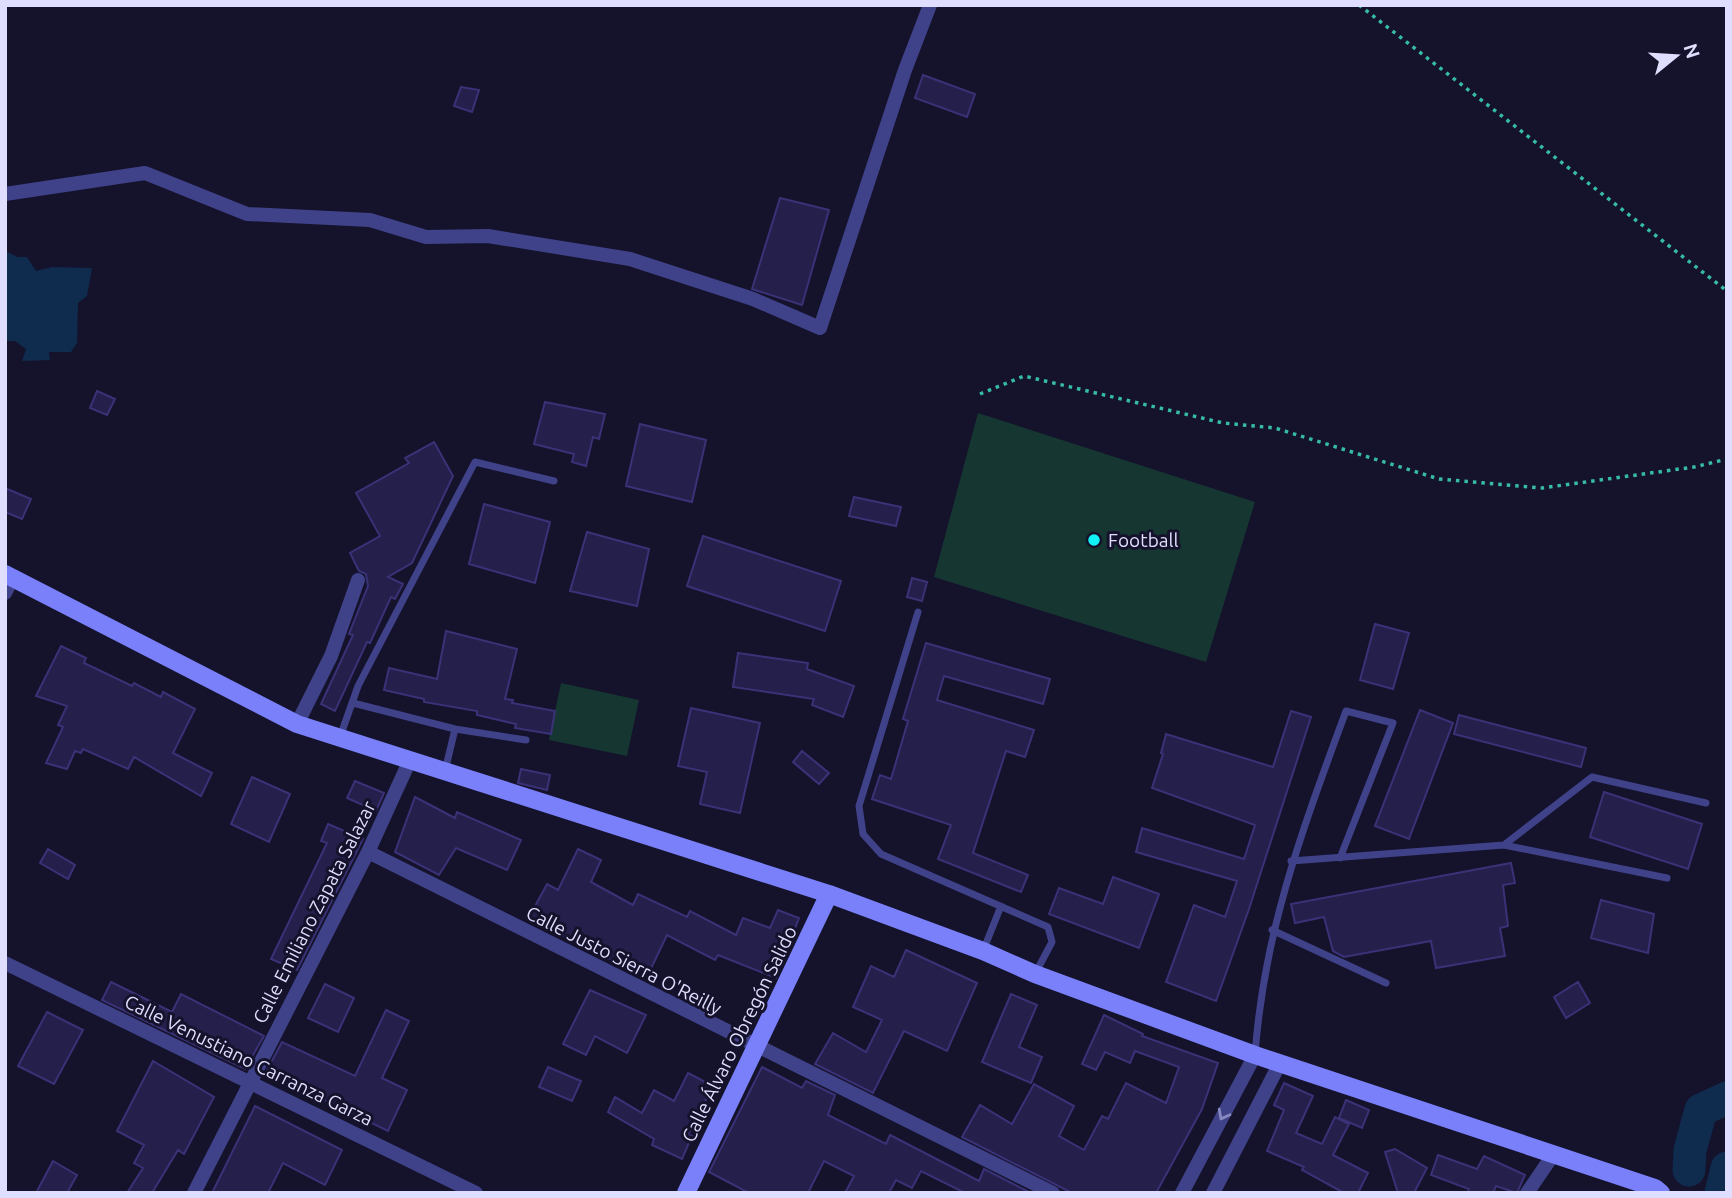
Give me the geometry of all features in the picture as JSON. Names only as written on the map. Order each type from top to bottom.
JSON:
[{"type":"street","points":[[5,194],[145,173],[247,214],[370,220],[426,237],[488,236],[631,259],[753,299],[820,328],[905,70],[930,5]]},
{"type":"street","points":[[297,724],[331,656],[358,580]]},
{"type":"street","points":[[8,581],[297,724],[339,740],[829,894],[1255,1055],[1655,1188],[1661,1193]]},
{"type":"street","name":"Calle Emiliano Zapata Salazar","points":[[194,1193],[368,852],[410,761]]},
{"type":"street","name":"Calle Justo Sierra O'Reilly","points":[[368,852],[755,1047],[1053,1193]]},
{"type":"street","name":"Calle Álvaro Obregón Salido","points":[[686,1193],[829,894]]},
{"type":"street","name":"Calle Venustiano Carranza Garza","points":[[5,963],[476,1193]]},
{"type":"street","points":[[1182,1193],[1255,1055]]},
{"type":"street","points":[[1213,1193],[1280,1063]]},
{"type":"street","points":[[1527,1193],[1553,1155]]},
{"type":"lane","points":[[339,740],[358,686],[475,462],[554,481]]},
{"type":"lane","points":[[918,612],[859,806],[863,834],[881,854],[1048,927],[1052,942],[1035,974]]},
{"type":"lane","points":[[353,703],[455,729],[526,740]]},
{"type":"lane","points":[[1255,1055],[1258,1013],[1272,930],[1291,861],[1346,711],[1394,723],[1340,858]]},
{"type":"lane","points":[[445,772],[455,729]]},
{"type":"lane","points":[[1504,845],[1592,777],[1706,803]]},
{"type":"lane","points":[[1291,861],[1504,845],[1667,878]]},
{"type":"lane","points":[[983,951],[1001,906]]},
{"type":"lane","points":[[1272,930],[1386,982]]},
{"type":"path","points":[[1359,5],[1727,291]]},
{"type":"path","points":[[980,394],[1024,376],[1223,423],[1275,428],[1439,479],[1542,488],[1694,467],[1727,459]]},
{"type":"green space","name":"Football","points":[[978,413],[1255,502],[1206,662],[934,577]]},
{"type":"green space","points":[[561,683],[639,700],[627,756],[549,740]]},
{"type":"water","points":[[7,252],[18,257],[27,257],[36,271],[52,267],[92,268],[87,296],[78,303],[77,343],[71,352],[49,352],[50,360],[22,361],[26,349],[15,341],[5,341]]},
{"type":"building","points":[[923,75],[975,94],[967,117],[915,98]]},
{"type":"building","points":[[461,87],[479,90],[472,112],[454,106]]},
{"type":"building","points":[[780,198],[829,210],[802,305],[752,289]]},
{"type":"building","points":[[97,391],[115,399],[107,415],[90,408]]},
{"type":"building","points":[[545,402],[605,414],[599,439],[593,437],[586,466],[572,462],[574,454],[534,444]]},
{"type":"building","points":[[640,424],[706,440],[692,502],[626,486]]},
{"type":"building","points":[[434,442],[453,476],[412,563],[388,577],[403,584],[395,599],[391,597],[335,711],[321,704],[353,635],[349,634],[368,586],[366,574],[359,571],[350,553],[380,536],[356,493],[409,463],[405,458]]},
{"type":"building","points":[[5,488],[31,499],[22,519],[5,512]]},
{"type":"building","points":[[854,497],[901,507],[896,526],[849,516]]},
{"type":"building","points":[[484,504],[550,522],[535,583],[469,564]]},
{"type":"building","points":[[587,532],[649,549],[637,606],[570,591]]},
{"type":"building","points":[[703,536],[841,581],[825,631],[687,586]]},
{"type":"building","points":[[912,578],[927,582],[922,601],[907,597]]},
{"type":"building","points":[[1375,624],[1409,633],[1393,689],[1360,680]]},
{"type":"building","points":[[446,631],[517,649],[505,699],[513,700],[512,703],[555,711],[551,734],[515,728],[516,724],[477,715],[477,711],[424,702],[424,699],[384,690],[389,668],[437,679]]},
{"type":"building","points":[[926,643],[1050,679],[1043,704],[944,676],[937,700],[1034,730],[1025,757],[1006,751],[973,853],[1028,875],[1021,892],[938,859],[951,825],[872,799],[880,775],[891,779],[908,721],[903,719]]},
{"type":"building","points":[[61,646],[86,658],[84,663],[132,686],[134,683],[161,697],[163,692],[195,709],[173,753],[212,773],[201,796],[134,757],[128,769],[83,749],[81,753],[75,751],[67,769],[46,763],[63,727],[58,725],[67,706],[36,696]]},
{"type":"building","points":[[738,653],[808,663],[807,669],[854,686],[843,717],[812,705],[814,699],[733,687]]},
{"type":"building","points":[[691,708],[760,723],[740,813],[700,804],[707,772],[678,766]]},
{"type":"building","points":[[1420,710],[1453,723],[1409,839],[1375,826]]},
{"type":"building","points":[[1291,711],[1311,717],[1249,909],[1216,1001],[1166,982],[1194,905],[1225,917],[1237,881],[1136,852],[1142,828],[1244,859],[1255,825],[1152,788],[1163,754],[1161,753],[1166,734],[1273,767]]},
{"type":"building","points":[[1459,715],[1586,748],[1581,767],[1454,734]]},
{"type":"building","points":[[802,751],[829,773],[819,784],[793,762]]},
{"type":"building","points":[[521,769],[550,775],[547,790],[518,783]]},
{"type":"building","points":[[252,777],[290,794],[269,842],[231,824]]},
{"type":"building","points":[[355,781],[384,793],[376,811],[347,798]]},
{"type":"building","points":[[1604,792],[1702,824],[1688,869],[1590,837]]},
{"type":"building","points":[[415,797],[455,818],[457,812],[521,840],[507,870],[456,848],[439,875],[395,852]]},
{"type":"building","points":[[328,824],[363,839],[297,970],[271,959],[327,843],[321,841]]},
{"type":"building","points":[[48,849],[75,865],[68,879],[40,863]]},
{"type":"building","points":[[578,849],[601,860],[591,882],[633,905],[638,894],[687,917],[690,911],[736,935],[743,918],[770,928],[778,910],[799,918],[776,978],[718,955],[715,960],[667,935],[647,977],[528,919],[547,884],[558,890]]},
{"type":"building","points":[[1511,863],[1515,883],[1503,885],[1508,926],[1500,928],[1505,956],[1436,968],[1431,941],[1344,957],[1333,951],[1324,917],[1295,923],[1291,904]]},
{"type":"building","points":[[1113,877],[1159,894],[1139,948],[1049,914],[1059,888],[1103,904]]},
{"type":"building","points":[[1601,900],[1654,914],[1648,953],[1591,938]]},
{"type":"building","points":[[906,950],[977,983],[947,1051],[904,1031],[873,1093],[815,1064],[833,1033],[866,1052],[882,1020],[853,1007],[871,966],[894,977]]},
{"type":"building","points":[[111,982],[172,1012],[181,994],[264,1036],[245,1069],[102,1000]]},
{"type":"building","points":[[1578,982],[1590,1003],[1566,1018],[1554,997]]},
{"type":"building","points":[[325,984],[354,998],[338,1032],[308,1018]]},
{"type":"building","points":[[590,990],[646,1015],[627,1053],[595,1036],[586,1055],[563,1044]]},
{"type":"building","points":[[1011,994],[1037,1005],[1019,1047],[1042,1057],[1031,1083],[982,1062]]},
{"type":"building","points":[[386,1010],[409,1021],[382,1078],[407,1090],[388,1131],[266,1072],[282,1042],[355,1076]]},
{"type":"building","points":[[47,1012],[83,1030],[54,1084],[18,1066]]},
{"type":"building","points":[[1104,1015],[1143,1034],[1142,1036],[1218,1063],[1202,1109],[1156,1193],[1072,1193],[962,1137],[980,1105],[1012,1124],[1034,1084],[1074,1106],[1059,1136],[1084,1150],[1102,1116],[1108,1119],[1126,1083],[1166,1103],[1179,1067],[1135,1051],[1130,1063],[1105,1052],[1096,1070],[1082,1064]]},
{"type":"building","points":[[153,1061],[214,1097],[184,1154],[178,1150],[152,1193],[127,1193],[143,1168],[134,1163],[144,1145],[117,1131]]},
{"type":"building","points":[[548,1067],[581,1081],[572,1101],[539,1087]]},
{"type":"building","points":[[762,1067],[802,1088],[806,1081],[835,1095],[828,1115],[886,1144],[890,1135],[979,1181],[984,1169],[1031,1193],[965,1193],[921,1171],[912,1188],[896,1180],[889,1193],[845,1193],[854,1176],[824,1161],[808,1193],[749,1193],[709,1172]]},
{"type":"building","points":[[688,1073],[713,1086],[688,1135],[692,1136],[682,1159],[652,1145],[654,1139],[608,1112],[615,1097],[642,1113],[654,1090],[674,1101]]},
{"type":"building","points":[[1284,1083],[1313,1096],[1296,1133],[1322,1144],[1335,1117],[1349,1124],[1333,1155],[1368,1173],[1358,1193],[1344,1193],[1302,1170],[1304,1167],[1267,1151],[1284,1110],[1274,1105]]},
{"type":"building","points":[[1346,1100],[1369,1110],[1362,1128],[1339,1118]]},
{"type":"building","points":[[255,1106],[342,1150],[325,1185],[283,1163],[268,1193],[212,1193]]},
{"type":"building","points":[[1395,1149],[1427,1168],[1414,1193],[1398,1193],[1385,1152]]},
{"type":"building","points":[[1438,1155],[1477,1169],[1484,1156],[1525,1175],[1517,1193],[1496,1186],[1493,1193],[1467,1193],[1469,1189],[1431,1175]]},
{"type":"building","points":[[53,1161],[77,1175],[67,1193],[36,1193]]},
{"type":"waterway","points":[[1689,1170],[1690,1150],[1701,1110],[1727,1098]]},
{"type":"waterway","points":[[1721,1193],[1727,1168]]},
{"type":"place","name":"Football","points":[[1094,540]]}]
